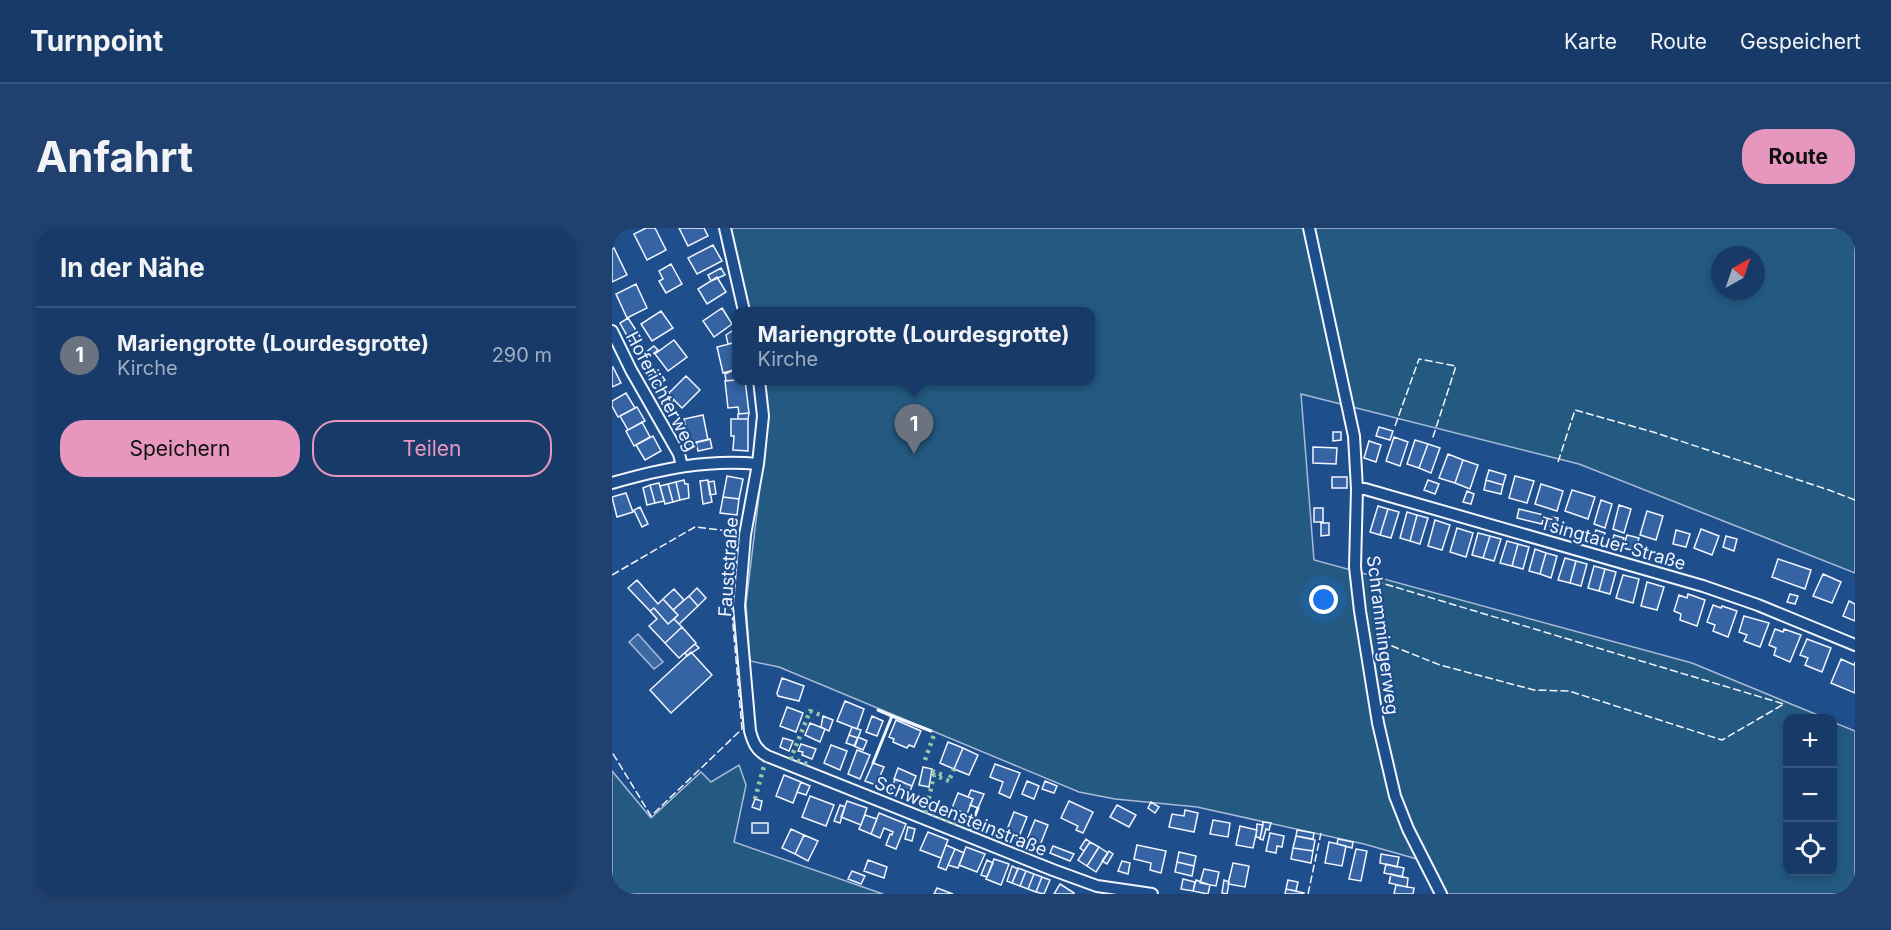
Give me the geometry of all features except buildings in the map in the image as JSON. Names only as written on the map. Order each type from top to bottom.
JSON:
[{"type":"street","points":[[724,228],[743,307]]},
{"type":"street","name":"Schrammingerweg","points":[[1309,228],[1354,436],[1357,489],[1355,567],[1378,723],[1395,796],[1408,829],[1441,894]]},
{"type":"street","name":"Hoferichterweg","points":[[612,331],[631,370],[679,454],[682,466]]},
{"type":"street","name":"Fauststraße","points":[[759,385],[763,416],[758,464],[745,535],[739,606],[750,731],[753,744],[763,753]]},
{"type":"street","points":[[612,483],[682,466],[727,461],[758,464]]},
{"type":"street","name":"Tsingtauer Straße","points":[[1357,489],[1365,489],[1693,583],[1758,605],[1855,645]]},
{"type":"street","name":"Schwedensteinstraße","points":[[763,753],[1084,882],[1107,888],[1152,894]]},
{"type":"shaded area","points":[[730,228],[1855,228],[1855,573],[1579,464],[1301,394],[1314,560],[1692,663],[1815,714],[1783,714],[1783,876],[1837,876],[1837,724],[1855,731],[1855,894],[1447,894],[1431,863],[1364,844],[1197,807],[1115,799],[1079,792],[779,667],[750,661],[746,604],[766,437],[763,385],[1095,385],[1095,307],[748,307]]},
{"type":"shaded area","points":[[638,634],[663,662],[654,669],[629,642]]},
{"type":"shaded area","points":[[739,765],[746,785],[734,842],[883,894],[612,894],[612,771],[651,818],[701,772],[711,782]]},
{"type":"hedge","points":[[807,764],[791,758],[810,711],[823,716]]},
{"type":"hedge","points":[[925,760],[935,732]]},
{"type":"hedge","points":[[755,799],[765,762]]},
{"type":"hedge","points":[[950,778],[954,769]]},
{"type":"hedge","points":[[932,771],[945,776]]},
{"type":"hedge","points":[[949,781],[934,775],[926,811],[961,825]]},
{"type":"fence","points":[[1395,426],[1419,359],[1456,366],[1432,440]]},
{"type":"fence","points":[[1558,462],[1575,410],[1653,432],[1855,500]]},
{"type":"fence","points":[[612,575],[695,527],[738,532],[731,601],[742,729],[651,816],[612,752]]},
{"type":"fence","points":[[1375,581],[1784,704],[1722,740],[1569,691],[1534,690],[1440,665],[1387,644],[1375,581]]},
{"type":"fence","points":[[1308,894],[1321,833]]},
{"type":"wall","points":[[878,710],[892,716]]},
{"type":"wall","points":[[873,763],[892,716],[931,731]]},
{"type":"wall","points":[[970,829],[978,808]]},
{"type":"place","name":"Mariengrotte (Lourdesgrotte)","points":[[914,454]]}]
